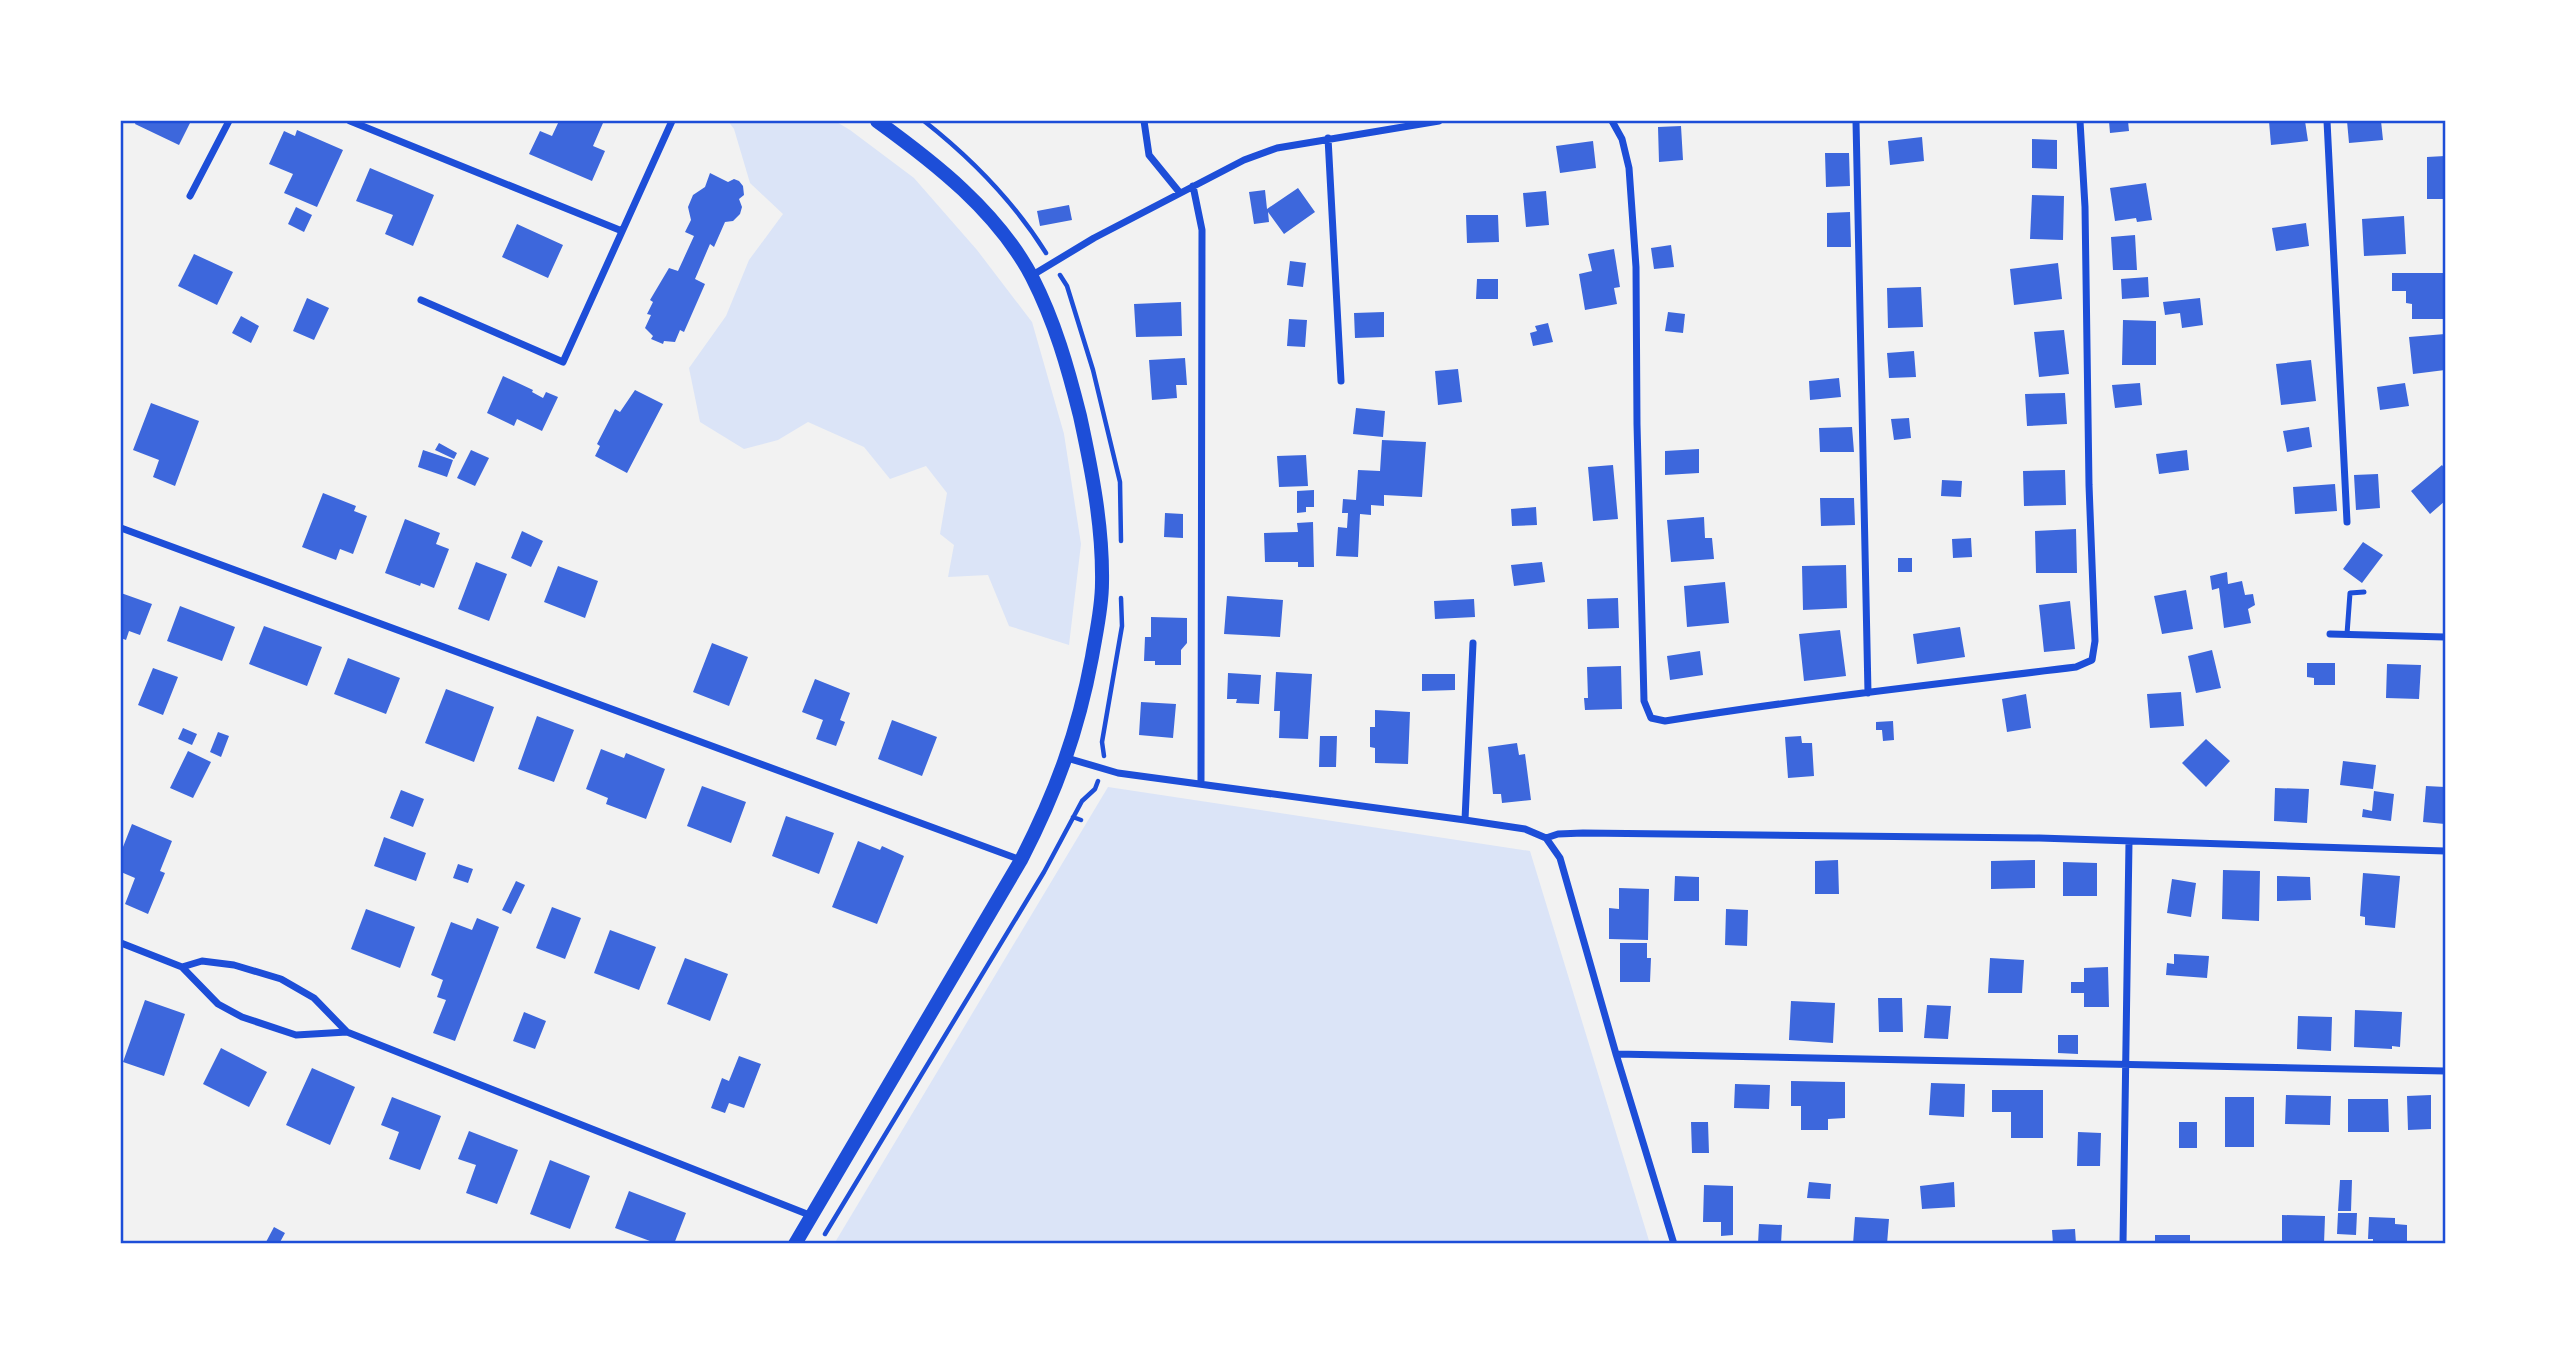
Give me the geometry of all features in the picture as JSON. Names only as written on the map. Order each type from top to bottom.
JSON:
[{"type":"main road","points":[[795,1244],[1040,824],[1067,758],[1082,708],[1096,635],[1102,585],[1099,526],[1091,467],[1065,352],[1031,276],[1003,234],[974,201],[941,170],[877,121]]},
{"type":"street","points":[[190,196],[229,121]]},
{"type":"street","points":[[350,121],[622,231]]},
{"type":"street","points":[[421,300],[563,362],[672,121]]},
{"type":"street","points":[[1144,121],[1149,155],[1180,193]]},
{"type":"street","points":[[1031,276],[1094,237],[1244,160],[1277,148],[1439,121]]},
{"type":"street","points":[[1612,121],[1622,139],[1629,168],[1636,267],[1644,701],[1651,718],[1665,721],[1783,702],[2076,667],[2092,660],[2095,641],[2085,207],[2080,121]]},
{"type":"street","points":[[1856,121],[1868,693]]},
{"type":"street","points":[[2327,121],[2347,522]]},
{"type":"street","points":[[1328,138],[1341,381]]},
{"type":"street","points":[[1193,186],[1202,230],[1201,783]]},
{"type":"street","points":[[121,528],[1021,860]]},
{"type":"street","points":[[2330,634],[2445,637]]},
{"type":"street","points":[[1465,820],[1473,643]]},
{"type":"street","points":[[1067,758],[1102,769],[1525,829],[1546,838],[1560,858],[1674,1244]]},
{"type":"street","points":[[1546,838],[1558,834],[2039,838],[2445,851]]},
{"type":"street","points":[[2123,1244],[2129,842]]},
{"type":"street","points":[[121,943],[182,967],[218,1004],[242,1017],[296,1035],[347,1032]]},
{"type":"street","points":[[182,967],[202,961],[234,965],[281,979],[314,998],[347,1032],[812,1216]]},
{"type":"street","points":[[1616,1054],[2445,1071]]},
{"type":"lane","points":[[2347,634],[2350,593],[2364,592]]},
{"type":"path","points":[[818,1244],[1044,872],[1082,801],[1095,789],[1102,769]]},
{"type":"path","points":[[1073,817],[1081,820]]},
{"type":"shaded area","points":[[728,121],[835,121],[850,130],[914,178],[977,250],[1032,322],[1064,434],[1081,544],[1069,645],[1009,626],[988,575],[948,577],[954,545],[940,534],[947,493],[926,466],[890,479],[864,447],[808,422],[778,440],[744,449],[700,422],[689,368],[726,316],[749,260],[783,214],[750,183],[734,129]]},
{"type":"shaded area","points":[[1108,787],[1530,851],[1650,1244],[834,1244]]},
{"type":"building","points":[[136,121],[191,121],[179,145],[135,124]]},
{"type":"building","points":[[559,121],[603,123],[593,146],[605,151],[592,181],[529,154],[540,131],[552,136]]},
{"type":"building","points":[[2109,121],[2128,121],[2129,131],[2110,133]]},
{"type":"building","points":[[2269,121],[2305,121],[2308,141],[2271,145]]},
{"type":"building","points":[[2347,121],[2381,121],[2383,140],[2349,143]]},
{"type":"building","points":[[1681,126],[1683,160],[1659,162],[1658,127]]},
{"type":"building","points":[[297,130],[343,150],[317,207],[284,193],[293,174],[269,164],[284,131],[295,136]]},
{"type":"building","points":[[1922,137],[1924,161],[1890,165],[1888,141]]},
{"type":"building","points":[[2032,139],[2057,140],[2057,169],[2032,168]]},
{"type":"building","points":[[1593,141],[1596,168],[1560,173],[1556,146]]},
{"type":"building","points":[[1825,153],[1849,153],[1850,186],[1826,187]]},
{"type":"building","points":[[2445,156],[2445,199],[2427,199],[2427,157]]},
{"type":"building","points":[[370,168],[434,195],[413,246],[385,234],[393,215],[356,201]]},
{"type":"building","points":[[710,173],[728,182],[734,179],[739,181],[743,186],[744,195],[739,199],[742,207],[740,214],[733,221],[725,222],[714,247],[710,244],[695,279],[705,284],[684,332],[680,330],[675,342],[664,341],[663,344],[651,339],[653,336],[645,328],[651,315],[647,314],[653,302],[650,300],[669,268],[678,271],[694,236],[685,232],[691,220],[688,207],[693,195],[705,187]]},
{"type":"building","points":[[2146,183],[2152,220],[2137,222],[2136,218],[2115,221],[2110,188]]},
{"type":"building","points":[[1298,188],[1315,212],[1284,234],[1268,212],[1269,222],[1254,224],[1249,192],[1265,190],[1267,209]]},
{"type":"building","points":[[1546,191],[1549,225],[1526,227],[1523,193]]},
{"type":"building","points":[[2032,195],[2064,196],[2063,240],[2030,239]]},
{"type":"building","points":[[1069,205],[1072,220],[1040,226],[1037,211]]},
{"type":"building","points":[[296,207],[312,215],[304,232],[288,224]]},
{"type":"building","points":[[1850,212],[1851,247],[1827,247],[1827,213]]},
{"type":"building","points":[[1466,215],[1498,215],[1499,242],[1467,243]]},
{"type":"building","points":[[2404,216],[2406,254],[2364,256],[2362,219]]},
{"type":"building","points":[[2306,223],[2309,246],[2276,251],[2272,228]]},
{"type":"building","points":[[517,224],[563,245],[548,278],[502,257]]},
{"type":"building","points":[[2135,235],[2137,270],[2113,270],[2111,237]]},
{"type":"building","points":[[1671,245],[1674,267],[1654,269],[1651,248]]},
{"type":"building","points":[[1614,249],[1620,287],[1614,288],[1617,304],[1585,310],[1579,274],[1592,271],[1588,254]]},
{"type":"building","points":[[194,254],[233,272],[217,305],[178,286]]},
{"type":"building","points":[[1290,261],[1306,263],[1303,287],[1287,285]]},
{"type":"building","points":[[2058,263],[2062,299],[2014,305],[2010,269]]},
{"type":"building","points":[[2392,273],[2445,273],[2445,319],[2412,319],[2412,304],[2406,303],[2406,291],[2392,291]]},
{"type":"building","points":[[2148,277],[2149,297],[2122,299],[2121,279]]},
{"type":"building","points":[[1477,279],[1498,279],[1498,299],[1476,299]]},
{"type":"building","points":[[1921,287],[1923,327],[1888,328],[1887,288]]},
{"type":"building","points":[[307,298],[329,308],[314,340],[293,331]]},
{"type":"building","points":[[2200,298],[2203,325],[2182,328],[2180,313],[2165,315],[2163,302]]},
{"type":"building","points":[[1181,302],[1182,336],[1136,337],[1134,304]]},
{"type":"building","points":[[1384,312],[1384,337],[1355,338],[1354,313]]},
{"type":"building","points":[[1668,312],[1685,314],[1683,333],[1665,331]]},
{"type":"building","points":[[241,316],[259,326],[251,343],[232,333]]},
{"type":"building","points":[[1289,319],[1307,320],[1305,347],[1287,346]]},
{"type":"building","points":[[2123,320],[2156,321],[2156,365],[2122,365]]},
{"type":"building","points":[[1548,323],[1553,342],[1533,346],[1530,333],[1537,331],[1535,326]]},
{"type":"building","points":[[2064,330],[2069,374],[2039,377],[2034,332]]},
{"type":"building","points":[[2445,334],[2445,370],[2413,374],[2409,337]]},
{"type":"building","points":[[1914,351],[1916,377],[1889,378],[1887,353]]},
{"type":"building","points":[[1185,358],[1187,385],[1176,385],[1177,398],[1152,400],[1149,360]]},
{"type":"building","points":[[2311,360],[2316,401],[2281,405],[2276,364]]},
{"type":"building","points":[[1458,369],[1462,402],[1438,405],[1435,371]]},
{"type":"building","points":[[503,376],[533,390],[532,392],[543,398],[546,392],[558,397],[542,431],[517,419],[514,426],[487,413]]},
{"type":"building","points":[[1839,378],[1841,397],[1810,400],[1809,381]]},
{"type":"building","points":[[2140,383],[2142,405],[2115,408],[2112,385]]},
{"type":"building","points":[[2405,383],[2409,406],[2380,410],[2377,387]]},
{"type":"building","points":[[635,390],[663,404],[627,473],[595,456],[600,446],[597,444],[615,409],[620,412]]},
{"type":"building","points":[[2065,393],[2067,424],[2027,426],[2025,394]]},
{"type":"building","points":[[151,403],[199,421],[175,486],[153,477],[159,460],[133,450]]},
{"type":"building","points":[[1356,408],[1385,411],[1383,437],[1353,434]]},
{"type":"building","points":[[1909,418],[1911,438],[1894,440],[1891,419]]},
{"type":"building","points":[[1852,427],[1854,452],[1820,452],[1819,428]]},
{"type":"building","points":[[2309,427],[2312,447],[2287,452],[2283,431]]},
{"type":"building","points":[[1382,440],[1426,442],[1422,497],[1384,495],[1384,506],[1371,505],[1371,515],[1360,514],[1358,557],[1336,556],[1338,527],[1347,528],[1348,513],[1342,513],[1343,499],[1356,500],[1358,470],[1380,471]]},
{"type":"building","points":[[439,443],[457,453],[454,459],[435,450]]},
{"type":"building","points":[[1699,449],[1699,473],[1665,475],[1665,451]]},
{"type":"building","points":[[423,450],[453,460],[447,477],[418,467]]},
{"type":"building","points":[[471,450],[489,458],[475,486],[457,478]]},
{"type":"building","points":[[2187,450],[2189,470],[2159,474],[2156,454]]},
{"type":"building","points":[[1306,455],[1308,486],[1279,487],[1277,456]]},
{"type":"building","points":[[1613,465],[1618,519],[1593,521],[1588,467]]},
{"type":"building","points":[[2442,465],[2445,469],[2445,501],[2430,514],[2411,491]]},
{"type":"building","points":[[2065,470],[2066,505],[2024,506],[2023,471]]},
{"type":"building","points":[[2378,474],[2380,508],[2356,510],[2354,475]]},
{"type":"building","points":[[1942,480],[1962,481],[1961,497],[1941,496]]},
{"type":"building","points":[[2335,484],[2337,511],[2295,514],[2293,487]]},
{"type":"building","points":[[1314,490],[1314,507],[1306,507],[1306,512],[1297,513],[1297,491]]},
{"type":"building","points":[[323,493],[356,506],[354,511],[367,516],[353,554],[340,549],[336,560],[302,547]]},
{"type":"building","points":[[1820,498],[1854,498],[1855,525],[1821,526]]},
{"type":"building","points":[[1536,507],[1537,525],[1512,526],[1511,509]]},
{"type":"building","points":[[1165,513],[1183,514],[1183,538],[1164,537]]},
{"type":"building","points":[[1704,517],[1705,538],[1712,538],[1714,559],[1671,562],[1667,520]]},
{"type":"building","points":[[405,519],[440,533],[436,544],[449,549],[434,588],[421,583],[420,586],[385,573]]},
{"type":"building","points":[[1313,522],[1314,567],[1298,567],[1298,562],[1265,562],[1264,533],[1298,532],[1297,523]]},
{"type":"building","points":[[2076,529],[2077,573],[2036,573],[2035,531]]},
{"type":"building","points":[[522,531],[543,541],[531,567],[511,558]]},
{"type":"building","points":[[1971,538],[1972,557],[1953,558],[1952,539]]},
{"type":"building","points":[[2363,542],[2383,555],[2362,583],[2343,569]]},
{"type":"building","points":[[1898,558],[1912,558],[1912,572],[1898,572]]},
{"type":"building","points":[[476,562],[507,574],[489,621],[458,609]]},
{"type":"building","points":[[1542,562],[1545,582],[1514,586],[1511,565]]},
{"type":"building","points":[[1846,565],[1847,608],[1803,610],[1802,566]]},
{"type":"building","points":[[558,566],[598,581],[585,618],[544,602]]},
{"type":"building","points":[[2227,572],[2228,584],[2242,581],[2245,595],[2253,594],[2255,605],[2248,609],[2251,623],[2224,628],[2219,588],[2212,590],[2210,576]]},
{"type":"building","points":[[1725,582],[1729,623],[1687,627],[1684,586]]},
{"type":"building","points":[[2186,590],[2193,629],[2162,634],[2154,596]]},
{"type":"building","points":[[121,593],[152,604],[140,635],[129,631],[126,640],[121,638]]},
{"type":"building","points":[[1227,596],[1283,600],[1280,637],[1224,634]]},
{"type":"building","points":[[1618,598],[1619,628],[1588,629],[1587,599]]},
{"type":"building","points":[[1474,599],[1475,617],[1435,619],[1434,601]]},
{"type":"building","points":[[2070,601],[2075,649],[2044,652],[2039,605]]},
{"type":"building","points":[[180,606],[235,627],[222,661],[167,641]]},
{"type":"building","points":[[1151,617],[1187,618],[1187,643],[1181,650],[1181,665],[1155,665],[1155,661],[1144,661],[1145,637],[1151,637]]},
{"type":"building","points":[[264,626],[322,647],[307,686],[249,664]]},
{"type":"building","points":[[1960,627],[1965,657],[1917,664],[1913,634]]},
{"type":"building","points":[[1840,630],[1846,676],[1804,681],[1799,634]]},
{"type":"building","points":[[712,643],[748,657],[729,706],[693,692]]},
{"type":"building","points":[[2212,650],[2221,688],[2196,693],[2188,656]]},
{"type":"building","points":[[1700,651],[1703,675],[1670,680],[1667,656]]},
{"type":"building","points":[[348,658],[400,678],[386,714],[334,694]]},
{"type":"building","points":[[2307,663],[2335,663],[2335,685],[2314,685],[2314,678],[2307,677]]},
{"type":"building","points":[[2387,664],[2421,665],[2419,699],[2386,698]]},
{"type":"building","points":[[1621,666],[1622,709],[1585,710],[1584,698],[1588,698],[1587,667]]},
{"type":"building","points":[[153,668],[178,677],[163,715],[138,705]]},
{"type":"building","points":[[1276,672],[1312,674],[1308,739],[1279,738],[1280,711],[1274,711]]},
{"type":"building","points":[[1228,673],[1261,675],[1259,704],[1236,703],[1237,699],[1227,699]]},
{"type":"building","points":[[1422,674],[1455,674],[1455,690],[1422,691]]},
{"type":"building","points":[[815,679],[850,693],[840,720],[845,722],[836,746],[816,739],[823,720],[802,712]]},
{"type":"building","points":[[446,689],[494,707],[474,762],[425,743]]},
{"type":"building","points":[[2181,692],[2184,726],[2150,728],[2147,694]]},
{"type":"building","points":[[2026,694],[2031,728],[2007,732],[2002,699]]},
{"type":"building","points":[[1141,702],[1176,704],[1173,738],[1139,735]]},
{"type":"building","points":[[1375,710],[1410,712],[1408,764],[1375,763],[1375,748],[1370,747],[1370,727],[1375,727]]},
{"type":"building","points":[[537,716],[574,730],[554,782],[518,769]]},
{"type":"building","points":[[892,720],[937,737],[922,776],[878,759]]},
{"type":"building","points":[[1893,721],[1894,740],[1883,741],[1882,730],[1876,730],[1876,722]]},
{"type":"building","points":[[183,728],[197,734],[192,745],[178,739]]},
{"type":"building","points":[[218,732],[229,736],[221,757],[210,752]]},
{"type":"building","points":[[1320,736],[1337,736],[1336,767],[1319,767]]},
{"type":"building","points":[[1801,736],[1802,743],[1812,743],[1814,776],[1788,778],[1785,737]]},
{"type":"building","points":[[2206,739],[2230,761],[2206,787],[2182,763]]},
{"type":"building","points":[[1517,743],[1519,755],[1525,754],[1531,800],[1502,803],[1501,794],[1493,794],[1488,747]]},
{"type":"building","points":[[601,749],[624,758],[626,753],[665,769],[646,819],[606,804],[608,798],[586,789]]},
{"type":"building","points":[[188,751],[211,762],[193,798],[170,788]]},
{"type":"building","points":[[2343,761],[2376,765],[2373,789],[2340,785]]},
{"type":"building","points":[[702,786],[746,802],[731,843],[687,826]]},
{"type":"building","points":[[2426,786],[2445,787],[2445,824],[2423,822]]},
{"type":"building","points":[[2275,788],[2309,789],[2307,823],[2274,821]]},
{"type":"building","points":[[401,790],[424,799],[413,827],[390,818]]},
{"type":"building","points":[[2374,791],[2394,794],[2391,821],[2362,817],[2363,809],[2372,811]]},
{"type":"building","points":[[786,816],[834,833],[819,874],[772,856]]},
{"type":"building","points":[[132,824],[172,841],[160,871],[165,873],[148,914],[125,904],[135,878],[121,872],[121,852]]},
{"type":"building","points":[[384,837],[426,853],[416,881],[374,866]]},
{"type":"building","points":[[858,841],[880,850],[882,846],[904,856],[877,924],[832,907]]},
{"type":"building","points":[[1838,860],[1839,894],[1815,894],[1815,861]]},
{"type":"building","points":[[2035,860],[2035,888],[1991,889],[1991,861]]},
{"type":"building","points":[[2063,862],[2097,863],[2097,896],[2063,896]]},
{"type":"building","points":[[458,864],[473,869],[468,883],[453,878]]},
{"type":"building","points":[[2223,870],[2260,871],[2259,921],[2222,919]]},
{"type":"building","points":[[2363,873],[2400,876],[2395,928],[2365,925],[2365,917],[2360,916]]},
{"type":"building","points":[[1675,876],[1699,877],[1699,901],[1674,901]]},
{"type":"building","points":[[2277,876],[2310,877],[2311,900],[2277,901]]},
{"type":"building","points":[[2172,879],[2196,883],[2191,917],[2167,913]]},
{"type":"building","points":[[516,881],[525,885],[511,914],[502,910]]},
{"type":"building","points":[[1619,888],[1649,889],[1648,940],[1609,939],[1609,908],[1619,909]]},
{"type":"building","points":[[552,907],[581,918],[565,959],[536,948]]},
{"type":"building","points":[[366,909],[415,927],[400,968],[351,949]]},
{"type":"building","points":[[1726,909],[1748,910],[1747,946],[1725,945]]},
{"type":"building","points":[[477,918],[499,927],[455,1041],[433,1033],[446,1000],[437,997],[443,980],[431,975],[451,922],[472,930]]},
{"type":"building","points":[[610,930],[656,947],[639,990],[594,973]]},
{"type":"building","points":[[1620,943],[1647,943],[1647,958],[1651,958],[1650,982],[1620,982]]},
{"type":"building","points":[[2174,954],[2209,956],[2207,978],[2166,975],[2167,963],[2174,964]]},
{"type":"building","points":[[685,958],[728,974],[710,1021],[667,1004]]},
{"type":"building","points":[[1990,958],[2024,960],[2022,993],[1988,993]]},
{"type":"building","points":[[2108,967],[2109,1007],[2084,1007],[2084,993],[2071,993],[2071,982],[2084,982],[2084,968]]},
{"type":"building","points":[[1878,998],[1902,998],[1903,1032],[1879,1032]]},
{"type":"building","points":[[145,1000],[185,1014],[164,1076],[123,1062]]},
{"type":"building","points":[[1791,1001],[1835,1003],[1833,1043],[1789,1040]]},
{"type":"building","points":[[1927,1005],[1951,1006],[1948,1039],[1924,1038]]},
{"type":"building","points":[[2355,1010],[2402,1012],[2400,1047],[2354,1047]]},
{"type":"building","points":[[524,1012],[546,1021],[535,1049],[513,1041]]},
{"type":"building","points":[[2298,1016],[2332,1017],[2331,1051],[2297,1049]]},
{"type":"building","points":[[2058,1035],[2078,1035],[2078,1054],[2058,1053]]},
{"type":"building","points":[[221,1048],[267,1072],[249,1107],[203,1084]]},
{"type":"building","points":[[739,1056],[761,1064],[744,1108],[729,1103],[725,1113],[711,1108],[722,1078],[729,1081]]},
{"type":"building","points":[[312,1068],[355,1087],[330,1145],[286,1125]]},
{"type":"building","points":[[1791,1081],[1845,1082],[1845,1118],[1828,1119],[1828,1130],[1801,1130],[1801,1106],[1791,1106]]},
{"type":"building","points":[[1931,1083],[1965,1084],[1964,1117],[1929,1115]]},
{"type":"building","points":[[1735,1084],[1770,1085],[1769,1109],[1734,1108]]},
{"type":"building","points":[[1992,1090],[2043,1090],[2043,1138],[2011,1138],[2011,1112],[1992,1112]]},
{"type":"building","points":[[2286,1095],[2331,1096],[2330,1125],[2285,1124]]},
{"type":"building","points":[[2431,1095],[2431,1129],[2408,1130],[2407,1096]]},
{"type":"building","points":[[392,1097],[441,1116],[420,1170],[389,1159],[399,1132],[381,1125]]},
{"type":"building","points":[[2225,1097],[2254,1097],[2254,1147],[2225,1147]]},
{"type":"building","points":[[2348,1099],[2388,1099],[2389,1132],[2348,1132]]},
{"type":"building","points":[[1691,1122],[1708,1122],[1709,1153],[1692,1153]]},
{"type":"building","points":[[2179,1122],[2197,1122],[2197,1148],[2179,1148]]},
{"type":"building","points":[[469,1131],[518,1150],[497,1204],[466,1193],[476,1165],[458,1159]]},
{"type":"building","points":[[2078,1132],[2101,1133],[2100,1166],[2077,1166]]},
{"type":"building","points":[[550,1160],[590,1176],[570,1229],[530,1214]]},
{"type":"building","points":[[2340,1180],[2352,1180],[2351,1211],[2338,1211]]},
{"type":"building","points":[[1809,1182],[1831,1184],[1830,1199],[1807,1198]]},
{"type":"building","points":[[1954,1182],[1955,1207],[1922,1209],[1920,1186]]},
{"type":"building","points":[[1704,1185],[1733,1186],[1733,1235],[1721,1236],[1721,1222],[1703,1222]]},
{"type":"building","points":[[629,1191],[686,1213],[674,1244],[658,1244],[615,1228]]},
{"type":"building","points":[[2338,1213],[2357,1213],[2356,1235],[2337,1234]]},
{"type":"building","points":[[2282,1215],[2325,1216],[2324,1244],[2282,1244]]},
{"type":"building","points":[[1855,1217],[1889,1219],[1887,1244],[1853,1244]]},
{"type":"building","points":[[2369,1217],[2395,1218],[2395,1224],[2407,1225],[2407,1244],[2373,1244],[2373,1239],[2368,1239]]},
{"type":"building","points":[[1759,1224],[1782,1225],[1781,1244],[1758,1244]]},
{"type":"building","points":[[274,1227],[285,1233],[279,1244],[266,1242]]},
{"type":"building","points":[[2075,1229],[2076,1244],[2053,1244],[2052,1230]]},
{"type":"building","points":[[2155,1235],[2190,1235],[2190,1244],[2155,1244]]}]
